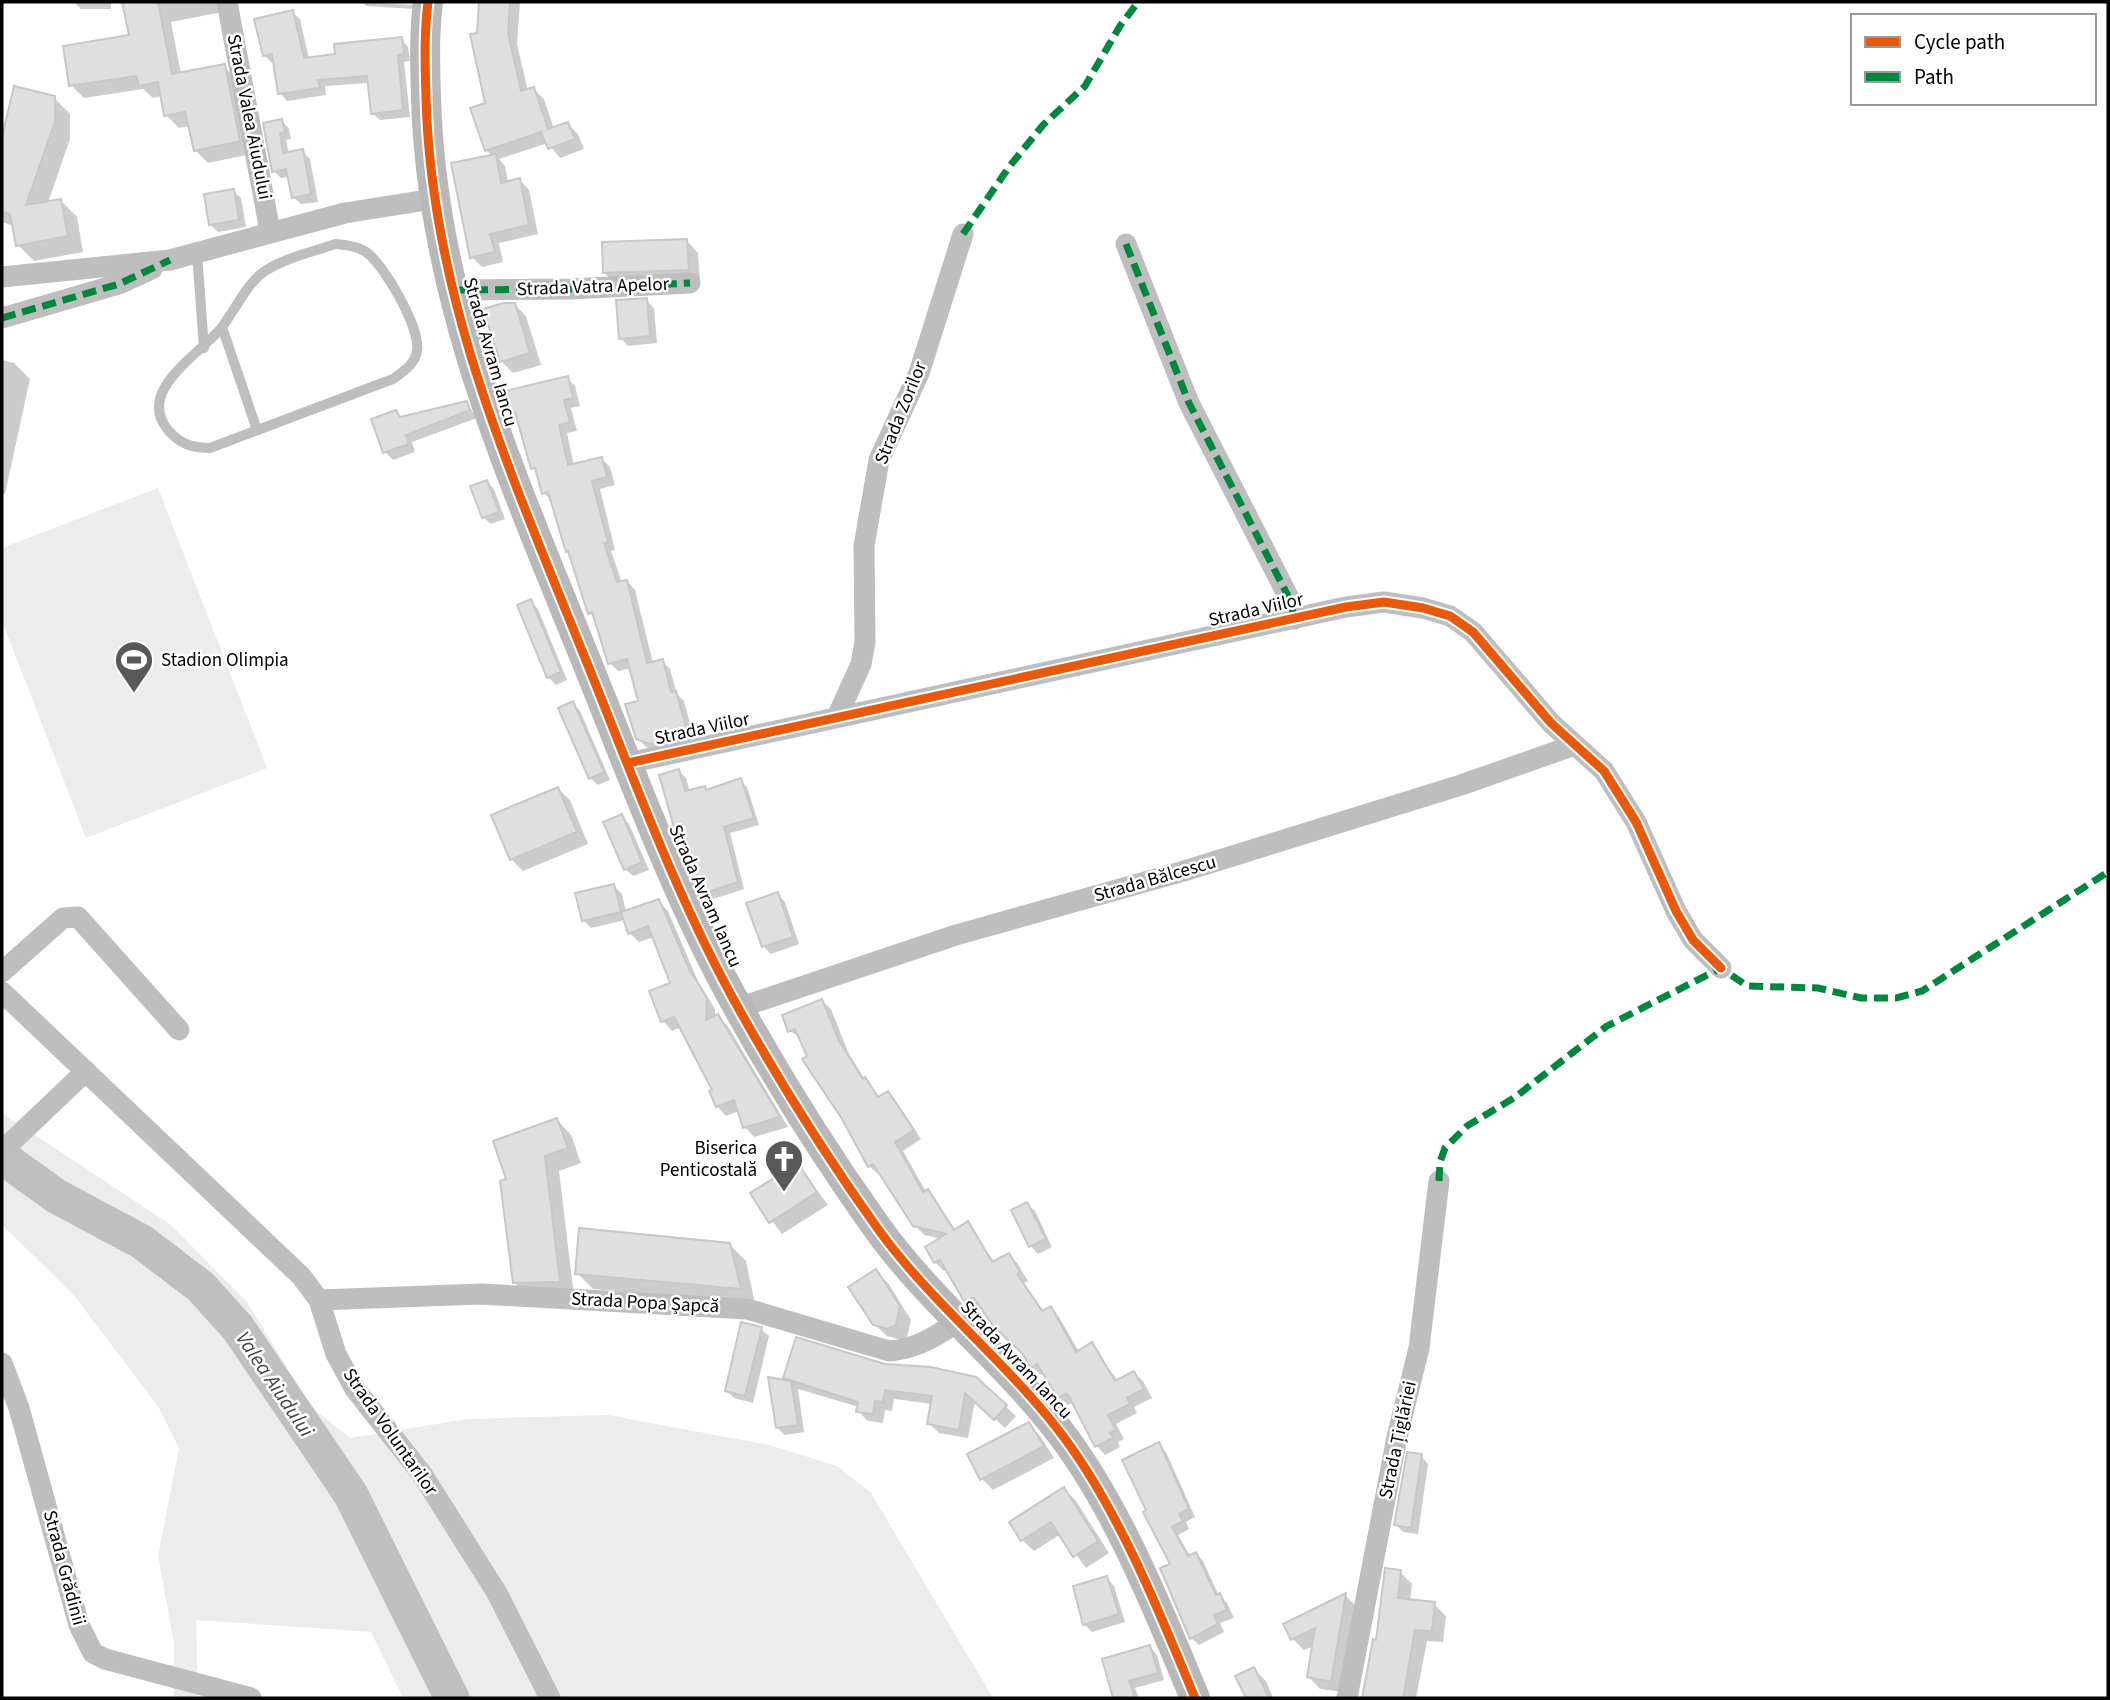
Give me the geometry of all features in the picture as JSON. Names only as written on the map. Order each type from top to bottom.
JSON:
[{"type":"main road","name":"Strada Avram Iancu","points":[[428,2],[424,30],[426,131],[433,199],[475,379],[512,482],[677,881],[738,1008],[816,1137],[880,1232],[957,1322],[1017,1382],[1059,1430],[1095,1487],[1135,1561],[1195,1698]]},
{"type":"street","name":"Strada Valea Aiudului","points":[[227,2],[270,232]]},
{"type":"street","points":[[2,278],[170,260],[345,213],[433,199]]},
{"type":"street","name":"Strada Zorilor","points":[[836,717],[861,664],[865,642],[864,546],[879,460],[919,373],[963,234]]},
{"type":"street","points":[[1126,244],[1189,404],[1288,596],[1295,619]]},
{"type":"street","points":[[2,318],[119,284],[170,260]]},
{"type":"street","name":"Strada Vatra Apelor","points":[[453,290],[570,289],[690,283]]},
{"type":"street","name":"Strada Viilor","points":[[628,763],[1384,601],[1450,616],[1473,632],[1572,746],[1604,771],[1636,822],[1676,911],[1693,940],[1721,968]]},
{"type":"street","name":"Strada Bălcescu","points":[[738,1008],[956,936],[1184,871],[1447,789],[1572,746]]},
{"type":"street","points":[[2,972],[63,918],[78,918],[180,1030]]},
{"type":"street","name":"Strada Voluntarilor","points":[[2,992],[300,1276],[319,1300],[336,1354],[355,1389],[422,1474],[490,1582],[550,1698]]},
{"type":"street","points":[[2,1152],[86,1071]]},
{"type":"street","name":"Strada Țiglăriei","points":[[1347,1698],[1397,1437],[1419,1348],[1438,1181]]},
{"type":"street","name":"Strada Popa Șapcă","points":[[319,1300],[481,1294],[747,1309],[889,1351],[907,1350],[928,1342],[957,1322]]},
{"type":"street","name":"Strada Grădinii","points":[[2,1363],[19,1408],[79,1625],[93,1653],[105,1659],[251,1698]]},
{"type":"lane","points":[[335,244],[357,248],[374,258],[416,330],[417,352],[410,367],[393,379],[210,448],[194,447],[180,442],[166,427],[160,410],[163,389],[170,377],[204,348],[222,327],[262,273],[335,244]]},
{"type":"lane","points":[[197,253],[204,348]]},
{"type":"lane","points":[[222,327],[257,430]]},
{"type":"shaded area","name":"Stadion Olimpia","points":[[158,488],[267,768],[86,838],[2,621],[2,548]]},
{"type":"shaded area","points":[[2,1113],[171,1225],[247,1302],[311,1407],[350,1438],[468,1419],[608,1415],[769,1445],[837,1466],[871,1493],[993,1698],[403,1698],[371,1632],[196,1620],[198,1698],[174,1698],[174,1643],[158,1556],[179,1448],[159,1408],[73,1294],[2,1225]]},
{"type":"building","points":[[122,2],[158,2],[172,74],[225,64],[240,141],[194,151],[185,112],[164,116],[158,82],[139,86],[136,76],[69,86],[63,46],[129,35]]},
{"type":"building","points":[[479,2],[510,2],[508,33],[521,91],[534,87],[548,129],[568,122],[575,139],[548,149],[541,132],[485,151],[470,108],[485,103],[470,34],[477,33]]},
{"type":"building","points":[[293,10],[304,58],[335,54],[334,44],[402,37],[404,54],[398,55],[403,110],[371,114],[367,76],[318,80],[320,88],[278,94],[272,54],[263,56],[254,19]]},
{"type":"building","points":[[14,86],[55,96],[55,122],[26,205],[61,199],[68,236],[16,246],[10,214],[2,212],[2,137]]},
{"type":"building","points":[[282,119],[285,132],[280,133],[283,153],[303,149],[311,194],[292,198],[286,169],[272,172],[263,123]]},
{"type":"building","points":[[496,154],[501,183],[520,178],[529,225],[490,234],[495,252],[470,258],[451,163]]},
{"type":"building","points":[[234,189],[239,220],[209,225],[204,194]]},
{"type":"building","points":[[687,239],[689,270],[603,273],[602,242]]},
{"type":"building","points":[[647,298],[650,336],[619,339],[616,300]]},
{"type":"building","points":[[503,303],[515,303],[530,353],[500,362],[483,309]]},
{"type":"building","points":[[568,376],[573,398],[564,400],[570,422],[559,425],[568,465],[602,457],[607,477],[592,481],[608,542],[604,543],[617,582],[627,580],[647,663],[663,659],[671,692],[676,691],[688,734],[650,744],[636,739],[625,704],[638,701],[627,659],[608,664],[592,612],[588,614],[568,551],[566,552],[548,492],[542,494],[535,468],[531,469],[515,412],[510,413],[505,391]]},
{"type":"building","points":[[467,401],[470,410],[406,435],[409,444],[383,453],[371,419],[396,410],[400,417]]},
{"type":"building","points":[[487,480],[499,512],[482,518],[470,486]]},
{"type":"building","points":[[531,599],[561,672],[547,678],[517,605]]},
{"type":"building","points":[[573,701],[604,772],[589,779],[558,708]]},
{"type":"building","points":[[679,769],[685,791],[705,786],[706,790],[741,778],[754,818],[724,827],[738,882],[702,894],[686,837],[677,838],[659,775]]},
{"type":"building","points":[[558,787],[577,832],[510,860],[491,815]]},
{"type":"building","points":[[622,814],[642,862],[624,870],[603,822]]},
{"type":"building","points":[[614,884],[621,912],[582,921],[575,893]]},
{"type":"building","points":[[778,892],[793,937],[762,947],[746,903]]},
{"type":"building","points":[[659,899],[689,969],[707,998],[706,1020],[718,1014],[780,1117],[743,1128],[734,1100],[716,1107],[709,1091],[712,1090],[674,1017],[661,1022],[649,991],[670,983],[648,926],[628,934],[621,912]]},
{"type":"building","points":[[822,999],[839,1041],[863,1079],[865,1077],[878,1097],[888,1091],[914,1130],[895,1142],[923,1192],[928,1189],[954,1230],[968,1221],[992,1262],[1009,1253],[1020,1272],[1017,1274],[1042,1311],[1051,1306],[1076,1352],[1092,1342],[1115,1381],[1134,1371],[1144,1389],[1127,1398],[1130,1404],[1108,1415],[1116,1430],[1110,1433],[1113,1438],[1095,1447],[1067,1393],[1058,1398],[1037,1364],[1031,1368],[1022,1353],[994,1327],[974,1298],[964,1301],[940,1260],[934,1263],[925,1247],[946,1234],[913,1226],[873,1164],[868,1167],[842,1119],[802,1059],[807,1056],[795,1029],[788,1032],[782,1015]]},
{"type":"building","points":[[557,1118],[568,1148],[545,1156],[560,1282],[513,1283],[500,1181],[506,1179],[493,1141]]},
{"type":"building","name":"Biserica Penticostală","points":[[798,1163],[817,1192],[769,1223],[750,1193]]},
{"type":"building","points":[[1027,1202],[1046,1239],[1029,1247],[1011,1210]]},
{"type":"building","points":[[579,1228],[730,1243],[741,1289],[575,1274]]},
{"type":"building","points":[[876,1269],[900,1306],[896,1325],[888,1329],[873,1325],[848,1287]]},
{"type":"building","points":[[741,1322],[762,1327],[745,1396],[725,1391]]},
{"type":"building","points":[[796,1337],[885,1364],[931,1367],[976,1377],[1007,1405],[994,1420],[965,1393],[959,1430],[927,1424],[932,1396],[885,1390],[883,1402],[875,1401],[873,1414],[856,1412],[858,1402],[783,1378]]},
{"type":"building","points":[[768,1377],[791,1381],[798,1425],[776,1428]]},
{"type":"building","points":[[1029,1422],[1044,1446],[980,1480],[967,1454]]},
{"type":"building","points":[[1159,1442],[1189,1509],[1179,1514],[1183,1521],[1172,1527],[1188,1556],[1196,1552],[1216,1595],[1220,1593],[1227,1610],[1214,1615],[1217,1624],[1190,1639],[1160,1568],[1170,1564],[1143,1512],[1146,1510],[1122,1460]]},
{"type":"building","points":[[1407,1452],[1422,1454],[1411,1528],[1394,1525]]},
{"type":"building","points":[[1064,1487],[1098,1541],[1073,1557],[1051,1522],[1021,1541],[1009,1522]]},
{"type":"building","points":[[1385,1568],[1401,1570],[1398,1598],[1435,1602],[1432,1631],[1415,1630],[1403,1698],[1362,1698],[1373,1639],[1376,1640]]},
{"type":"building","points":[[1107,1576],[1119,1614],[1083,1625],[1073,1586]]},
{"type":"building","points":[[1346,1593],[1331,1682],[1307,1677],[1315,1628],[1291,1640],[1283,1624]]},
{"type":"building","points":[[1150,1645],[1158,1673],[1129,1681],[1135,1698],[1113,1698],[1102,1659]]},
{"type":"building","points":[[1254,1667],[1269,1698],[1246,1698],[1235,1676]]},
{"type":"waterway","name":"Valea Aiudului","points":[[2,1157],[56,1196],[142,1242],[201,1287],[238,1328],[351,1495],[452,1698]]},
{"type":"marked path","points":[[963,234],[1009,167],[1043,125],[1085,86],[1120,26],[1138,2]]},
{"type":"marked path","points":[[1126,244],[1189,403],[1288,596],[1295,619]]},
{"type":"marked path","points":[[2,318],[119,284],[170,260]]},
{"type":"marked path","points":[[453,290],[570,289],[690,283]]},
{"type":"marked path","points":[[1439,1181],[1440,1162],[1445,1148],[1467,1126],[1514,1098],[1607,1026],[1721,968],[1747,986],[1818,988],[1861,998],[1896,998],[1922,991],[2108,872]]},
{"type":"cycle path","points":[[428,2],[425,73],[431,171],[442,242],[459,313],[479,382],[528,518],[675,880],[717,968],[756,1039],[859,1203],[920,1280],[1035,1401],[1098,1488],[1134,1558],[1195,1698]]},
{"type":"cycle path","points":[[628,763],[1346,607],[1384,602],[1423,608],[1450,616],[1473,632],[1551,723],[1604,771],[1636,822],[1676,911],[1693,940],[1721,968]]},
{"type":"place","name":"Stadion Olimpia","points":[[134,694]]},
{"type":"place","name":"Biserica Penticostală","points":[[784,1193]]}]
